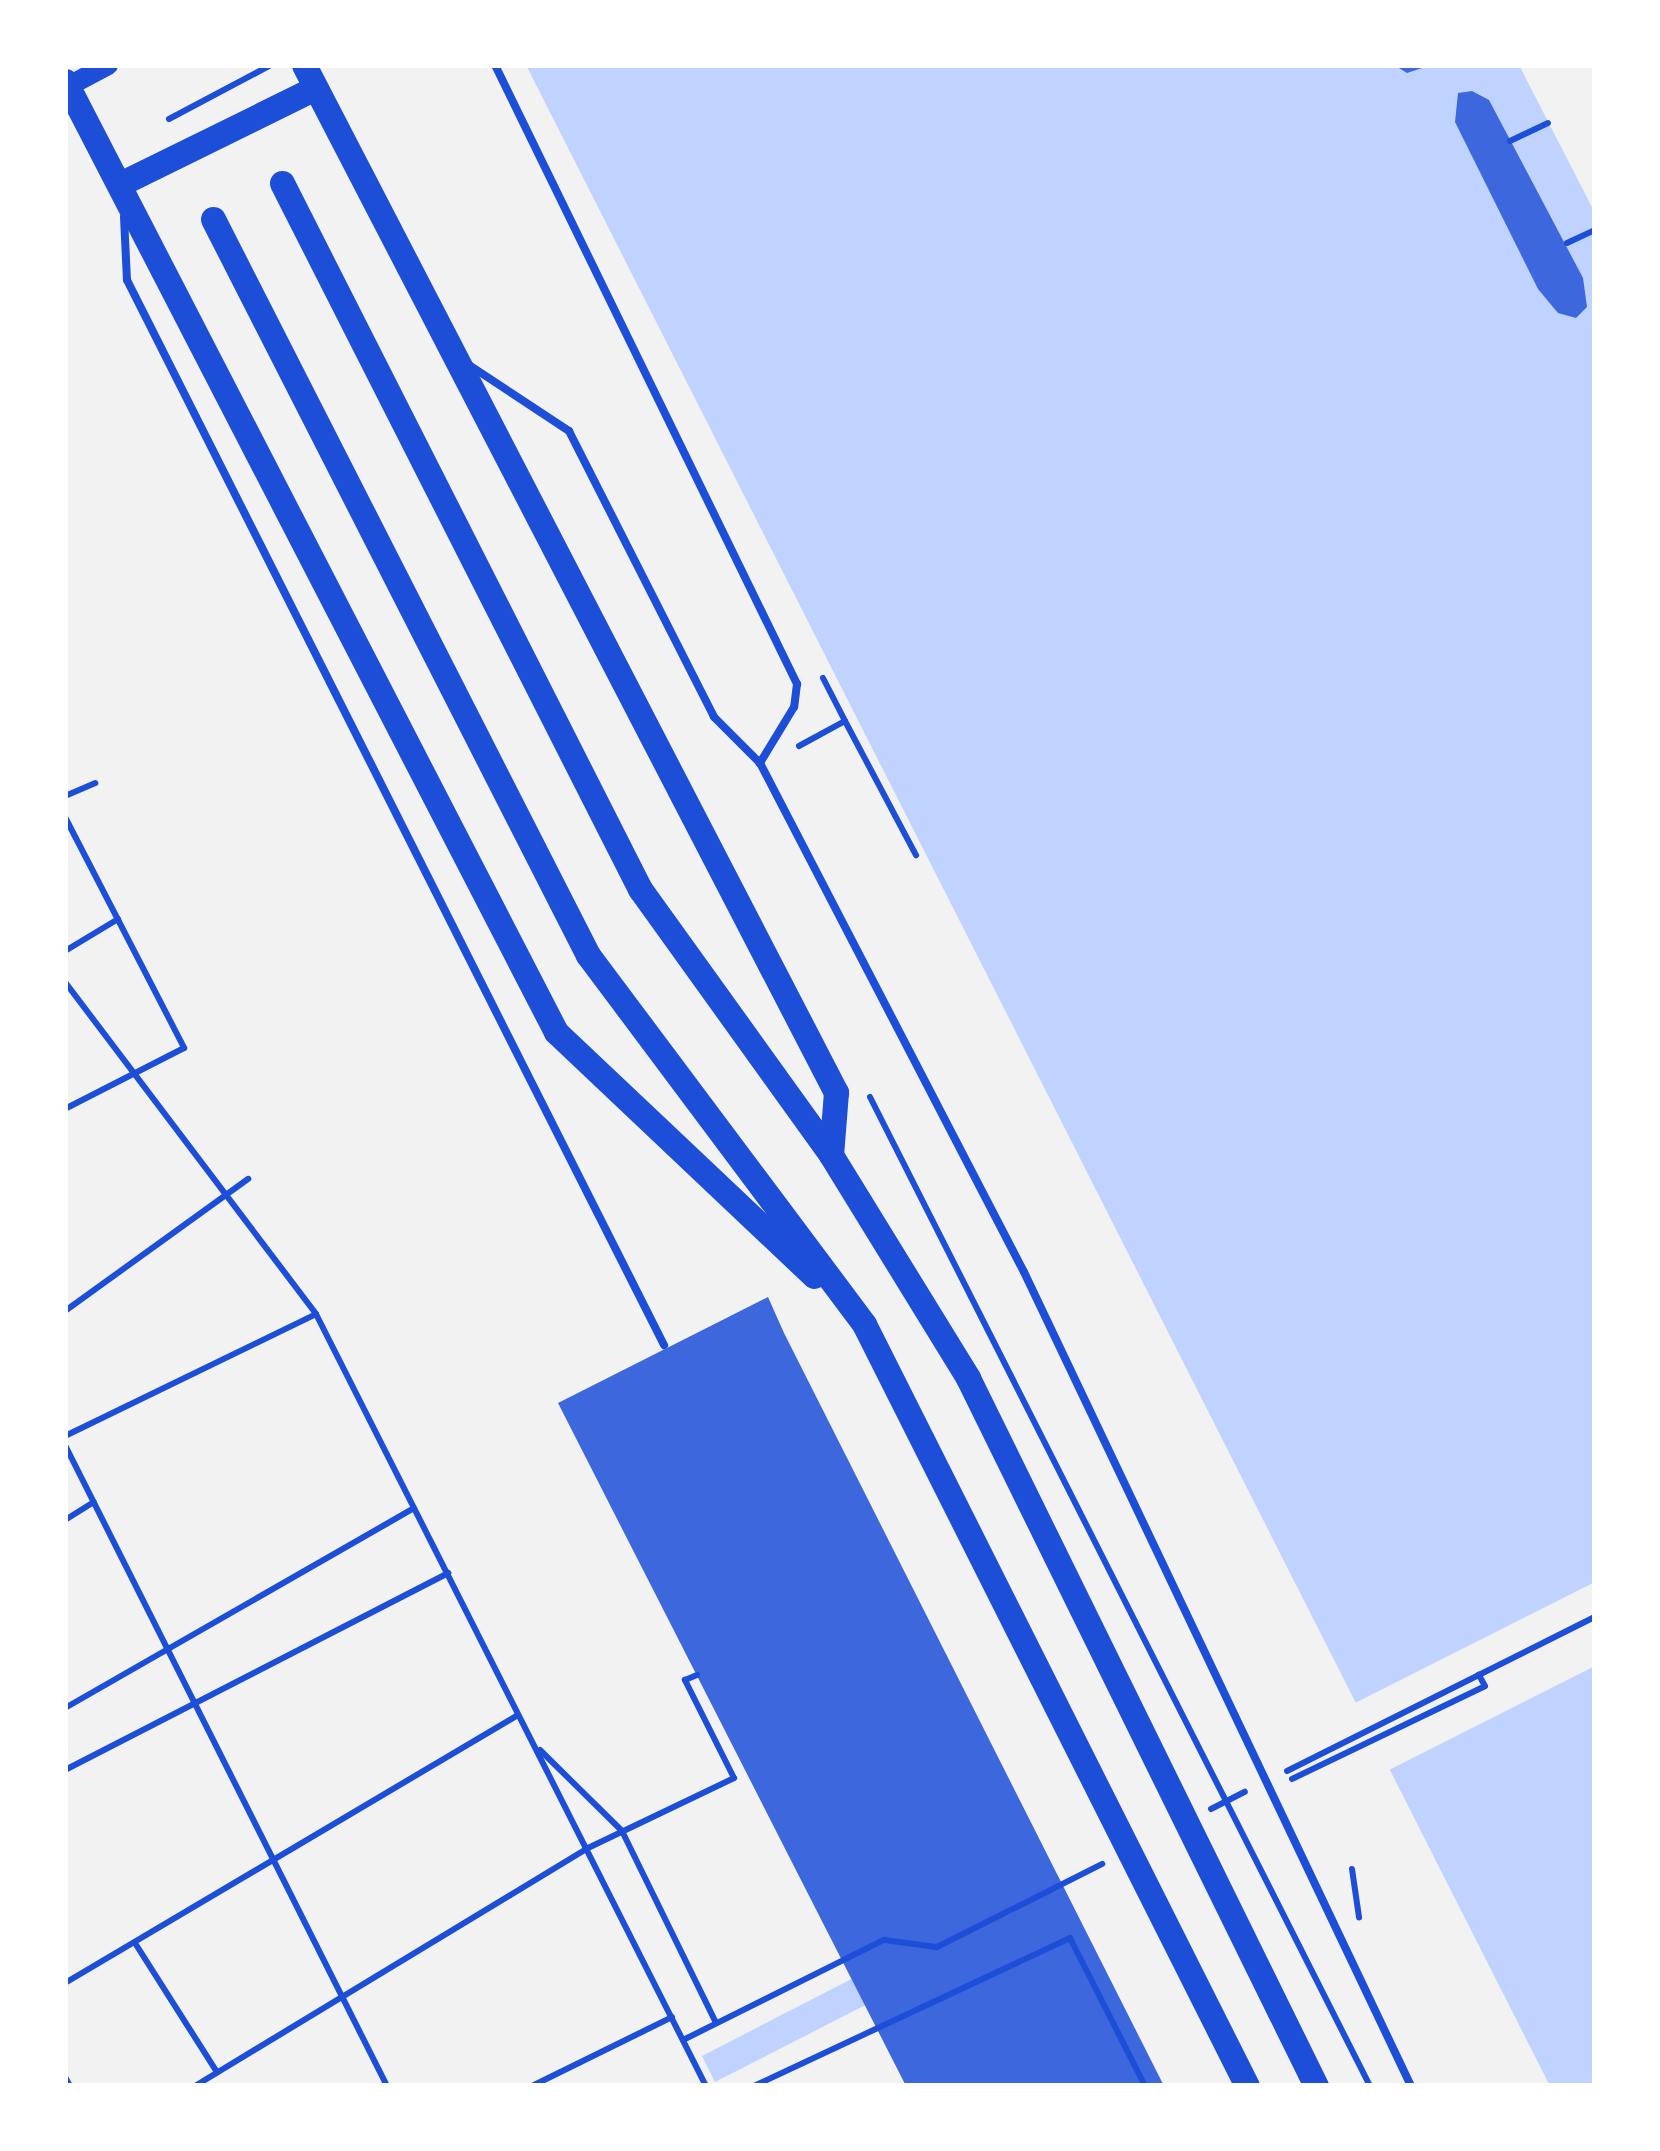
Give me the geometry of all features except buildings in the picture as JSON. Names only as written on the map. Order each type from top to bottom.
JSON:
[{"type":"main road","points":[[108,65],[66,85],[122,183],[556,1032],[864,1324]]},
{"type":"main road","points":[[122,183],[309,76],[836,1092],[832,1155]]},
{"type":"main road","points":[[282,183],[640,889],[832,1155],[968,1378],[1316,2086]]},
{"type":"main road","points":[[213,219],[588,955],[864,1324],[1247,2086]]},
{"type":"lane","points":[[495,65],[797,684],[794,707],[760,763]]},
{"type":"lane","points":[[122,183],[127,280],[664,1345]]},
{"type":"lane","points":[[453,356],[568,431],[714,717],[760,763],[1024,1272],[1412,2086]]},
{"type":"path","points":[[156,126],[271,65]]},
{"type":"path","points":[[1510,142],[1548,122]]},
{"type":"path","points":[[1567,243],[1595,230]]},
{"type":"path","points":[[798,747],[844,721],[916,855]]},
{"type":"path","points":[[65,796],[94,783]]},
{"type":"path","points":[[65,817],[184,1048],[65,1109]]},
{"type":"path","points":[[65,951],[118,918]]},
{"type":"path","points":[[65,982],[222,1197],[316,1314],[706,2086]]},
{"type":"path","points":[[861,1080],[1370,2086]]},
{"type":"path","points":[[65,1310],[248,1178]]},
{"type":"path","points":[[65,1436],[316,1314]]},
{"type":"path","points":[[65,1445],[388,2086]]},
{"type":"path","points":[[65,1520],[94,1502]]},
{"type":"path","points":[[65,1708],[414,1508]]},
{"type":"path","points":[[65,1770],[448,1573]]},
{"type":"path","points":[[195,2086],[588,1848],[734,1778],[686,1680],[697,1675]]},
{"type":"path","points":[[1288,1782],[1485,1686],[1479,1675]]},
{"type":"path","points":[[65,1983],[518,1714]]},
{"type":"path","points":[[535,1744],[622,1832],[716,2023]]},
{"type":"path","points":[[754,2086],[1070,1938],[1145,2086]]},
{"type":"path","points":[[682,2040],[884,1940],[936,1946]]},
{"type":"path","points":[[135,1943],[217,2072]]},
{"type":"path","points":[[532,2086],[672,2017]]},
{"type":"path","points":[[65,2076],[70,2086]]},
{"type":"water","points":[[526,65],[1519,65],[1595,213],[1595,2086],[1550,2086]]},
{"type":"water","points":[[867,1971],[881,1997],[715,2082],[702,2056]]},
{"type":"pier","points":[[1595,1582],[1595,1666],[1387,1771],[1353,1704]]}]
